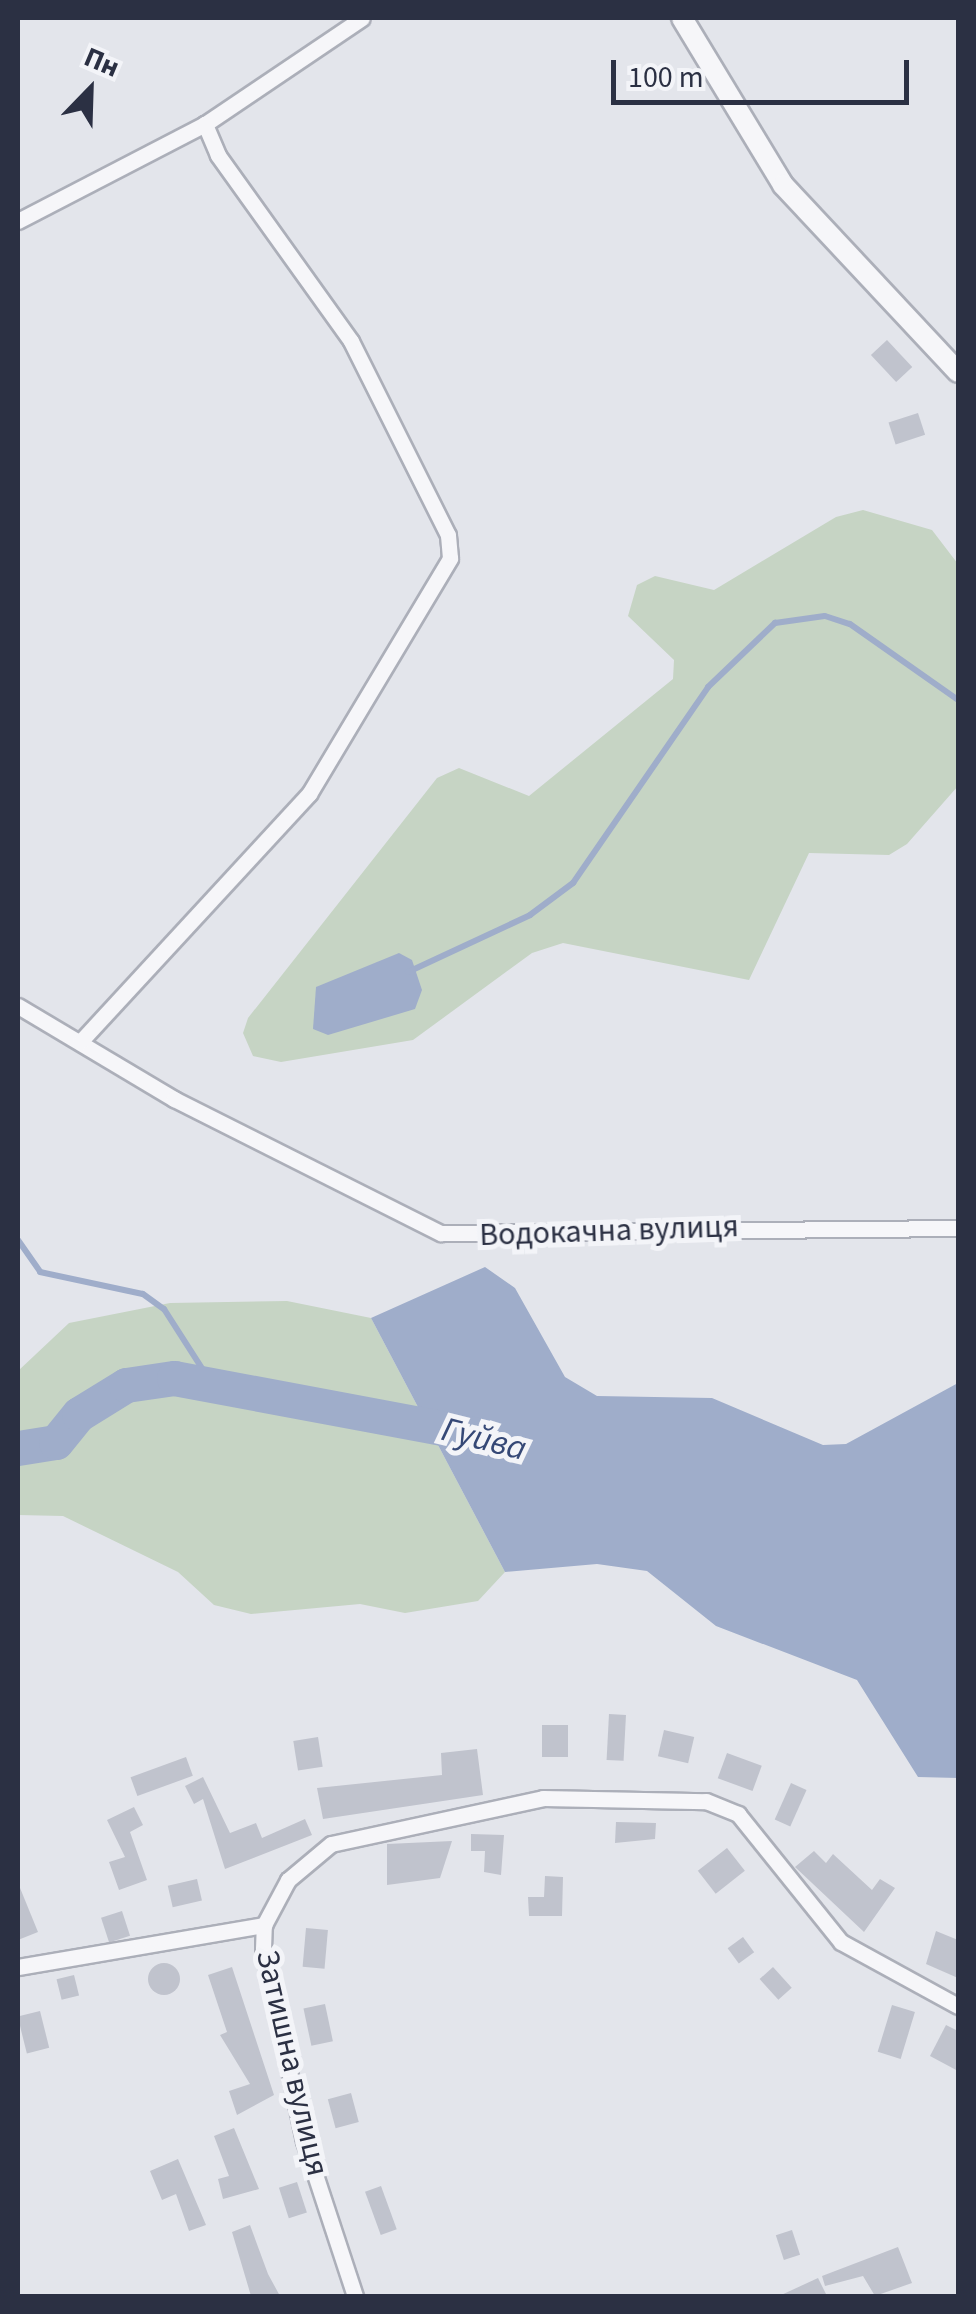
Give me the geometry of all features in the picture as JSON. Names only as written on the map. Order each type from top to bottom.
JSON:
[{"type":"street","points":[[18,221],[206,124],[362,18]]},
{"type":"street","points":[[682,18],[783,185],[958,372]]},
{"type":"street","points":[[80,1042],[309,794],[450,558],[448,535],[350,341],[218,155],[206,124]]},
{"type":"street","name":"Водокачна вулиця","points":[[18,1006],[441,1233],[958,1228]]},
{"type":"street","name":"Затишна вулиця","points":[[355,2296],[304,2141],[264,1925],[309,1858],[374,1830],[577,1795],[706,1801],[738,1814],[841,1942],[958,2006]]},
{"type":"street","points":[[18,1967],[264,1925]]},
{"type":"green space","points":[[863,510],[932,530],[958,564],[958,786],[907,844],[889,855],[809,853],[749,980],[563,943],[532,953],[413,1040],[281,1062],[253,1056],[243,1033],[248,1018],[437,778],[459,768],[529,796],[673,679],[674,660],[628,616],[637,585],[655,576],[714,590],[836,517]]},
{"type":"green space","points":[[287,1301],[371,1318],[505,1572],[478,1601],[405,1613],[360,1604],[251,1614],[214,1605],[178,1572],[63,1516],[18,1515],[18,1371],[69,1323],[170,1303]]},
{"type":"water","points":[[399,953],[412,960],[422,990],[415,1009],[328,1035],[313,1029],[316,987]]},
{"type":"water","points":[[485,1267],[515,1288],[565,1377],[597,1396],[712,1398],[823,1445],[846,1444],[958,1383],[958,1778],[918,1777],[857,1680],[716,1626],[647,1571],[597,1564],[505,1572],[371,1318]]},
{"type":"building","points":[[887,340],[912,367],[896,382],[871,355]]},
{"type":"building","points":[[918,413],[925,435],[896,444],[889,423]]},
{"type":"building","points":[[609,1714],[626,1715],[624,1761],[607,1760]]},
{"type":"building","points":[[542,1725],[568,1725],[568,1757],[542,1757]]},
{"type":"building","points":[[664,1730],[694,1737],[688,1763],[658,1756]]},
{"type":"building","points":[[318,1737],[323,1767],[298,1771],[293,1741]]},
{"type":"building","points":[[477,1749],[483,1795],[323,1819],[317,1788],[442,1775],[441,1753]]},
{"type":"building","points":[[727,1753],[762,1766],[753,1791],[718,1778]]},
{"type":"building","points":[[186,1757],[193,1776],[137,1796],[131,1777]]},
{"type":"building","points":[[203,1777],[230,1833],[256,1823],[262,1838],[305,1819],[312,1835],[225,1869],[203,1799],[194,1804],[185,1786]]},
{"type":"building","points":[[791,1783],[807,1790],[790,1826],[775,1820]]},
{"type":"building","points":[[134,1807],[143,1825],[130,1832],[147,1880],[119,1890],[109,1862],[125,1857],[107,1820]]},
{"type":"building","points":[[616,1822],[656,1823],[655,1839],[615,1843]]},
{"type":"building","points":[[471,1834],[504,1835],[501,1875],[484,1872],[485,1851],[471,1851]]},
{"type":"building","points":[[452,1841],[440,1878],[387,1885],[387,1844]]},
{"type":"building","points":[[727,1848],[745,1871],[716,1894],[698,1871]]},
{"type":"building","points":[[814,1851],[826,1863],[833,1854],[872,1890],[880,1879],[895,1888],[864,1932],[795,1867]]},
{"type":"building","points":[[545,1876],[563,1877],[562,1916],[529,1916],[528,1897],[544,1897]]},
{"type":"building","points":[[197,1879],[202,1900],[173,1907],[168,1886]]},
{"type":"building","points":[[18,1883],[38,1932],[18,1940]]},
{"type":"building","points":[[122,1911],[130,1936],[109,1943],[101,1918]]},
{"type":"building","points":[[306,1928],[328,1930],[325,1969],[303,1967]]},
{"type":"building","points":[[936,1931],[958,1940],[958,1978],[926,1964]]},
{"type":"building","points":[[743,1937],[754,1952],[739,1964],[728,1948]]},
{"type":"building","points":[[164,1963],[175,1968],[180,1979],[175,1990],[164,1995],[153,1990],[148,1979],[153,1968]]},
{"type":"building","points":[[232,1967],[274,2095],[237,2115],[229,2091],[250,2084],[220,2035],[227,2032],[208,1975]]},
{"type":"building","points":[[773,1967],[792,1988],[778,2000],[760,1979]]},
{"type":"building","points":[[74,1975],[79,1995],[62,2000],[57,1979]]},
{"type":"building","points":[[325,2004],[333,2041],[311,2046],[303,2009]]},
{"type":"building","points":[[892,2005],[915,2012],[901,2059],[878,2052]]},
{"type":"building","points":[[40,2011],[49,2048],[27,2053],[18,2016]]},
{"type":"building","points":[[946,2025],[958,2031],[958,2071],[930,2056]]},
{"type":"building","points":[[351,2093],[359,2122],[336,2128],[328,2099]]},
{"type":"building","points":[[234,2128],[259,2189],[223,2199],[218,2179],[229,2176],[214,2136]]},
{"type":"building","points":[[178,2159],[206,2225],[189,2231],[176,2194],[162,2200],[150,2171]]},
{"type":"building","points":[[297,2182],[307,2212],[289,2218],[279,2188]]},
{"type":"building","points":[[381,2186],[397,2229],[381,2235],[365,2192]]},
{"type":"building","points":[[250,2225],[280,2296],[251,2296],[232,2232]]},
{"type":"building","points":[[792,2230],[800,2255],[784,2260],[776,2235]]},
{"type":"building","points":[[898,2247],[912,2283],[875,2296],[863,2276],[825,2286],[822,2276]]},
{"type":"building","points":[[818,2278],[827,2296],[779,2296]]},
{"type":"waterway","points":[[408,972],[530,915],[573,883],[708,687],[775,623],[825,616],[850,624],[958,700]]},
{"type":"waterway","points":[[18,1240],[40,1272],[143,1294],[164,1309],[212,1384]]},
{"type":"waterway","name":"Гуйва","points":[[18,1448],[56,1442],[79,1414],[126,1385],[174,1378],[473,1434]]}]
